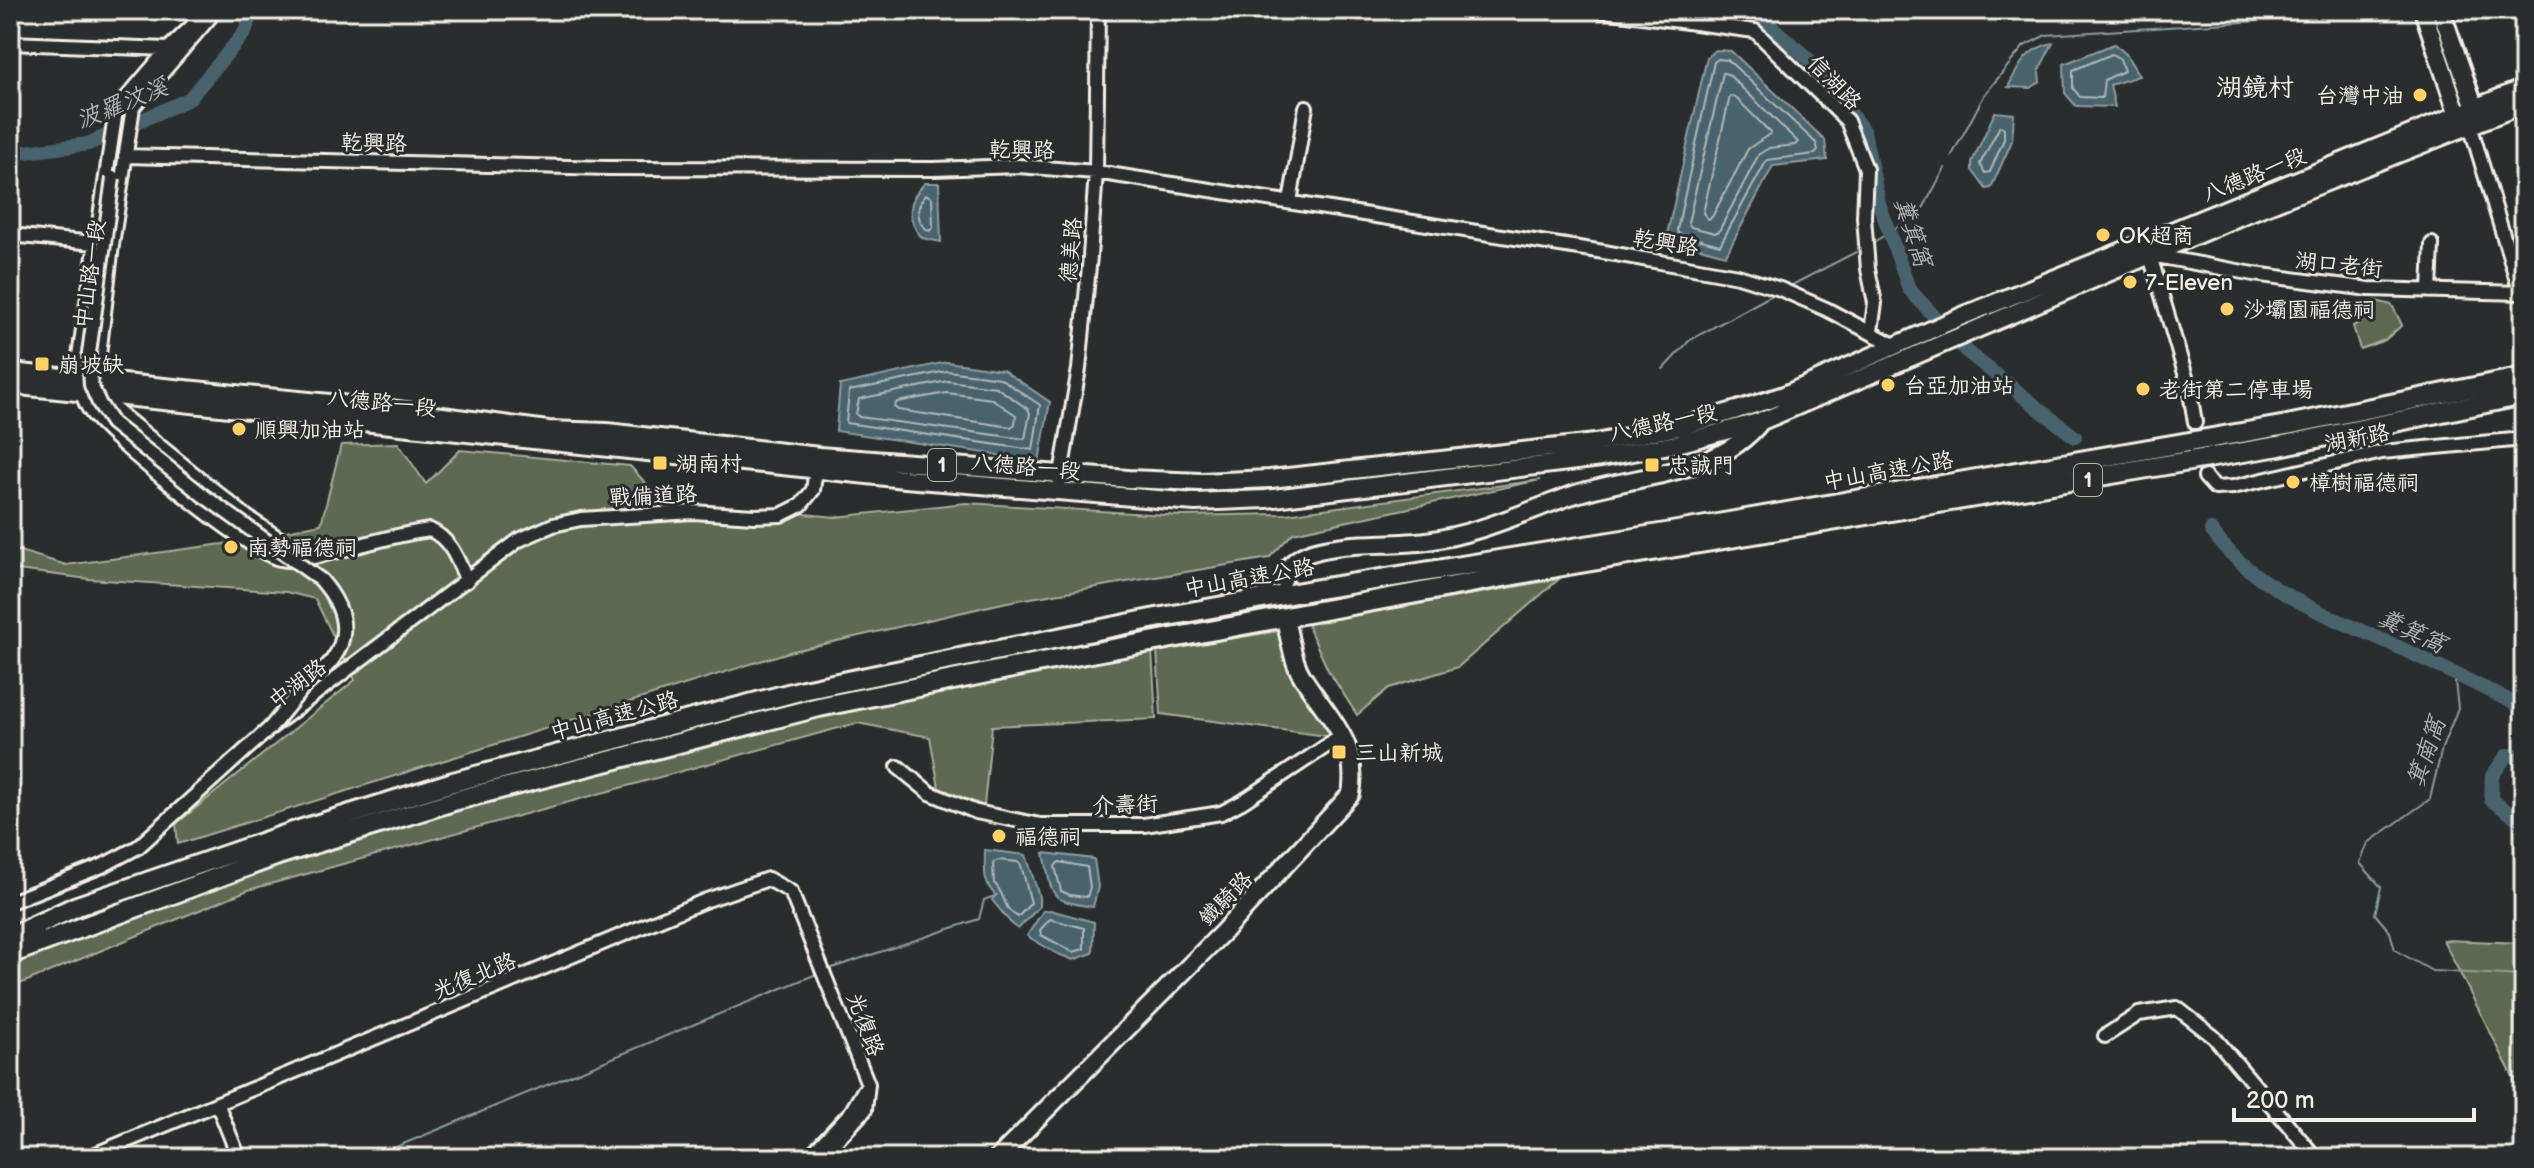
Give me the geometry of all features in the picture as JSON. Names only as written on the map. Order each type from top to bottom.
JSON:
[{"type":"highway","name":"中山高速公路","points":[[10,937],[77,906],[293,832],[453,782],[803,690],[1151,619],[2287,425],[2524,377]]},
{"type":"highway","name":"中山高速公路","points":[[10,954],[278,855],[457,800],[819,707],[1042,662],[1574,564],[2279,446],[2524,395]]},
{"type":"highway","points":[[10,929],[77,906]]},
{"type":"highway","points":[[10,961],[54,940]]},
{"type":"main road","points":[[2423,10],[2468,115]]},
{"type":"main road","points":[[2441,10],[2468,115]]},
{"type":"main road","name":"1","points":[[2468,115],[2524,88]]},
{"type":"main road","name":"1","points":[[2468,115],[2524,104]]},
{"type":"main road","name":"八德路一段","points":[[1059,482],[1195,502],[1266,499],[1601,458],[1681,443],[1762,421],[1920,343],[1960,317],[2318,184],[2468,115]]},
{"type":"main road","name":"八德路一段","points":[[10,385],[80,386],[96,381],[382,408],[548,430],[607,432],[817,462],[905,479],[1201,482],[1270,479],[1595,443],[1679,427],[1784,395],[1894,345],[1920,343],[1975,329],[2148,249]]},
{"type":"main road","name":"八德路一段","points":[[10,372],[80,386],[105,396],[379,423],[549,444],[817,462]]},
{"type":"main road","points":[[1283,580],[1286,570],[1296,559],[1311,553],[1329,548],[1426,541],[1463,534],[1510,520],[1569,496],[1712,458],[1749,438],[1784,395]]},
{"type":"main road","name":"鐵騎路","points":[[998,1158],[1222,933],[1351,794],[1354,777],[1352,758],[1343,735],[1300,673],[1287,628]]},
{"type":"street","points":[[10,43],[168,49],[192,26],[201,10]]},
{"type":"street","name":"中山路一段","points":[[96,381],[133,107],[216,10]]},
{"type":"street","name":"德美路","points":[[1059,482],[1079,369],[1096,172],[1098,10]]},
{"type":"street","name":"信湖路","points":[[1597,10],[1755,31],[1847,121],[1866,169],[1864,217],[1868,269],[1875,303],[1871,331]]},
{"type":"street","name":"中山路一段","points":[[80,386],[82,333],[116,110],[168,49]]},
{"type":"street","points":[[1290,202],[1306,107]]},
{"type":"street","points":[[2468,115],[2523,293]]},
{"type":"street","points":[[109,154],[113,178],[89,353],[89,375],[99,403],[112,423],[150,454],[321,580],[334,595],[343,614],[344,634],[333,658],[270,728]]},
{"type":"street","points":[[113,178],[125,156]]},
{"type":"street","name":"乾興路","points":[[125,156],[609,168],[933,169],[1018,166],[1096,172],[1738,276],[1780,289],[1871,331],[1894,345]]},
{"type":"street","points":[[10,235],[112,245]]},
{"type":"street","points":[[2430,291],[2432,244]]},
{"type":"street","points":[[2148,249],[2189,387],[2195,422]]},
{"type":"street","name":"湖口老街","points":[[2148,249],[2254,274],[2369,289],[2523,293]]},
{"type":"street","points":[[96,381],[113,408],[247,517],[295,549],[330,553]]},
{"type":"street","points":[[80,386],[87,407],[100,426],[235,534],[278,559],[304,560],[430,530],[441,534],[449,544],[467,581]]},
{"type":"street","name":"湖新路","points":[[2205,477],[2215,488],[2233,487],[2382,452],[2524,439]]},
{"type":"street","name":"戰備道路","points":[[467,581],[519,540],[553,525],[581,519],[693,512],[781,515],[801,505],[813,490],[817,462]]},
{"type":"street","name":"中湖路","points":[[10,902],[102,866],[138,847],[270,728],[467,581]]},
{"type":"street","name":"介壽街","points":[[898,767],[930,793],[976,812],[1040,825],[1144,825],[1221,813],[1343,735]]},
{"type":"street","name":"光復北路","points":[[86,1158],[715,896],[768,879],[791,892],[827,979]]},
{"type":"street","name":"光復路","points":[[820,1158],[865,1110],[868,1084],[827,979]]},
{"type":"street","points":[[2105,1036],[2139,1014],[2177,1008],[2214,1037],[2316,1158]]},
{"type":"street","name":"光復路","points":[[808,1158],[851,1112],[868,1084]]},
{"type":"street","points":[[217,1103],[239,1158]]},
{"type":"green space","points":[[2376,301],[2392,305],[2402,325],[2385,340],[2360,349],[2353,326],[2366,319]]},
{"type":"green space","points":[[398,443],[426,484],[460,450],[630,466],[662,501],[836,517],[966,503],[1182,516],[1286,514],[1540,480],[1293,533],[1269,558],[1007,602],[789,652],[178,844],[176,824],[355,680],[315,599],[286,592],[89,579],[10,569],[10,548],[66,565],[223,544],[321,524],[341,445]]},
{"type":"green space","points":[[1559,579],[1458,667],[1389,688],[1357,715],[1328,670],[1307,624]]},
{"type":"green space","points":[[1280,631],[1295,678],[1334,737],[1161,714],[1157,650]]},
{"type":"green space","points":[[1152,650],[1156,719],[992,726],[984,806],[939,788],[930,737],[857,723],[248,890],[10,988],[10,965],[99,923],[280,856],[602,768],[858,704]]},
{"type":"green space","points":[[2443,940],[2524,943],[2524,1098]]},
{"type":"water","points":[[2053,43],[2039,70],[2040,82],[2031,88],[2008,87],[2030,53]]},
{"type":"water","points":[[2114,44],[2126,54],[2139,76],[2110,85],[2115,107],[2076,106],[2065,93],[2064,64]]},
{"type":"water","points":[[1715,50],[1731,51],[1825,140],[1827,160],[1773,166],[1726,255],[1666,239],[1707,57]]},
{"type":"water","points":[[1995,112],[2014,114],[2012,141],[1991,188],[1986,189],[1972,170],[1972,162]]},
{"type":"water","points":[[925,183],[939,183],[941,242],[922,238],[911,217],[912,203]]},
{"type":"water","points":[[947,362],[1003,370],[1050,402],[1039,461],[836,431],[840,385]]},
{"type":"water","points":[[985,850],[1026,855],[1039,896],[1039,907],[1018,929],[992,900],[996,895],[986,881]]},
{"type":"water","points":[[1044,853],[1094,859],[1098,887],[1093,907],[1067,902],[1055,894]]},
{"type":"water","points":[[1050,910],[1094,922],[1093,953],[1073,960],[1027,936],[1043,911]]},
{"type":"waterway","name":"波羅汶溪","points":[[10,154],[88,144],[189,99],[245,32],[252,10]]},
{"type":"waterway","name":"糞箕窩","points":[[1753,10],[1815,65],[1864,132],[1879,203],[1909,289],[1966,351],[2075,437]]},
{"type":"waterway","points":[[1951,157],[1985,94],[2024,46],[2046,35],[2410,11]]},
{"type":"waterway","points":[[1874,242],[1921,212],[1945,168]]},
{"type":"waterway","points":[[1790,286],[1856,252]]},
{"type":"waterway","points":[[1663,369],[1690,340],[1774,294]]},
{"type":"waterway","name":"糞箕窩","points":[[2211,530],[2228,551],[2249,569],[2295,600],[2524,708]]},
{"type":"waterway","name":"箕南窩","points":[[2454,673],[2458,708],[2442,748],[2430,799],[2368,843],[2360,863],[2381,887],[2375,914],[2390,932],[2395,950],[2432,971],[2524,976]]},
{"type":"waterway","name":"糞箕窩","points":[[2524,756],[2507,755],[2492,776],[2491,800],[2524,823]]},
{"type":"waterway","points":[[829,969],[979,919],[984,900],[997,895]]},
{"type":"waterway","points":[[369,1158],[819,973]]},
{"type":"tunnel","points":[[2195,422],[2205,477]]},
{"type":"place","name":"台灣中油","points":[[2420,95]]},
{"type":"place","name":"OK超商","points":[[2103,235]]},
{"type":"place","name":"7-Eleven","points":[[2130,282]]},
{"type":"place","name":"沙壩園福德祠","points":[[2227,309]]},
{"type":"place","name":"崩坡缺","points":[[42,364]]},
{"type":"place","name":"台亞加油站","points":[[1888,385]]},
{"type":"place","name":"老街第二停車場","points":[[2143,389]]},
{"type":"place","name":"順興加油站","points":[[239,429]]},
{"type":"place","name":"湖南村","points":[[660,463]]},
{"type":"place","name":"忠誠門","points":[[1652,465]]},
{"type":"place","name":"樟樹福德祠","points":[[2293,482]]},
{"type":"place","name":"南勢福德祠","points":[[231,547]]},
{"type":"place","name":"三山新城","points":[[1339,752]]},
{"type":"place","name":"福德祠","points":[[999,836]]},
{"type":"district","name":"湖鏡村","points":[[2255,87]]}]
